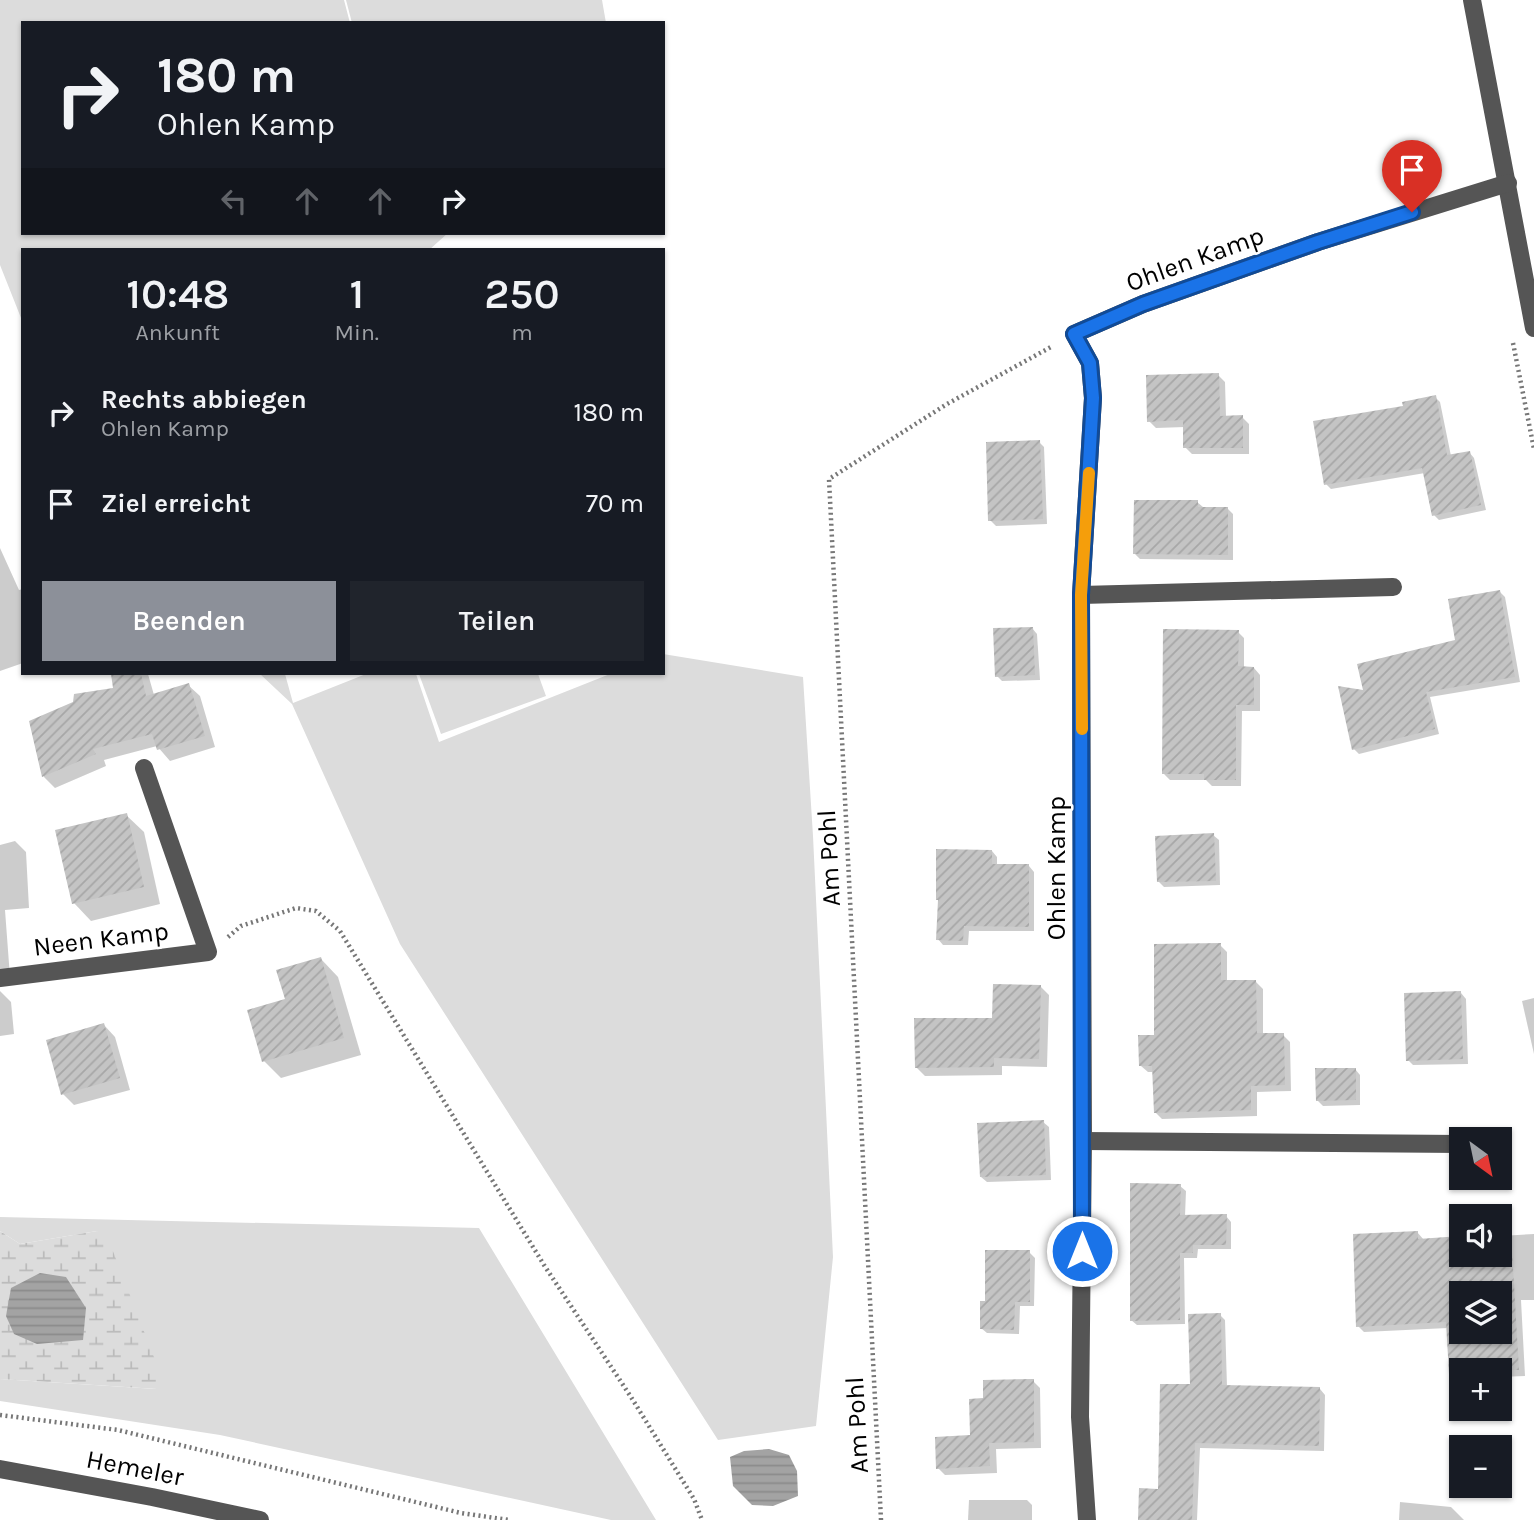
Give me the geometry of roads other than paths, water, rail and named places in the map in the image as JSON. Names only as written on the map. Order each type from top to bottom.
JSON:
[{"type":"street","points":[[1472,0],[1534,328]]},
{"type":"street","name":"Ohlen Kamp","points":[[1087,1520],[1080,1417],[1083,1141],[1081,595],[1093,398],[1090,363],[1074,334],[1143,304],[1306,247],[1508,183]]},
{"type":"street","points":[[1081,595],[1393,587]]},
{"type":"street","name":"Neen Kamp","points":[[0,978],[208,952],[144,768]]},
{"type":"street","points":[[1083,1141],[1449,1144]]},
{"type":"street","name":"Hemeler","points":[[0,1469],[261,1520]]}]
